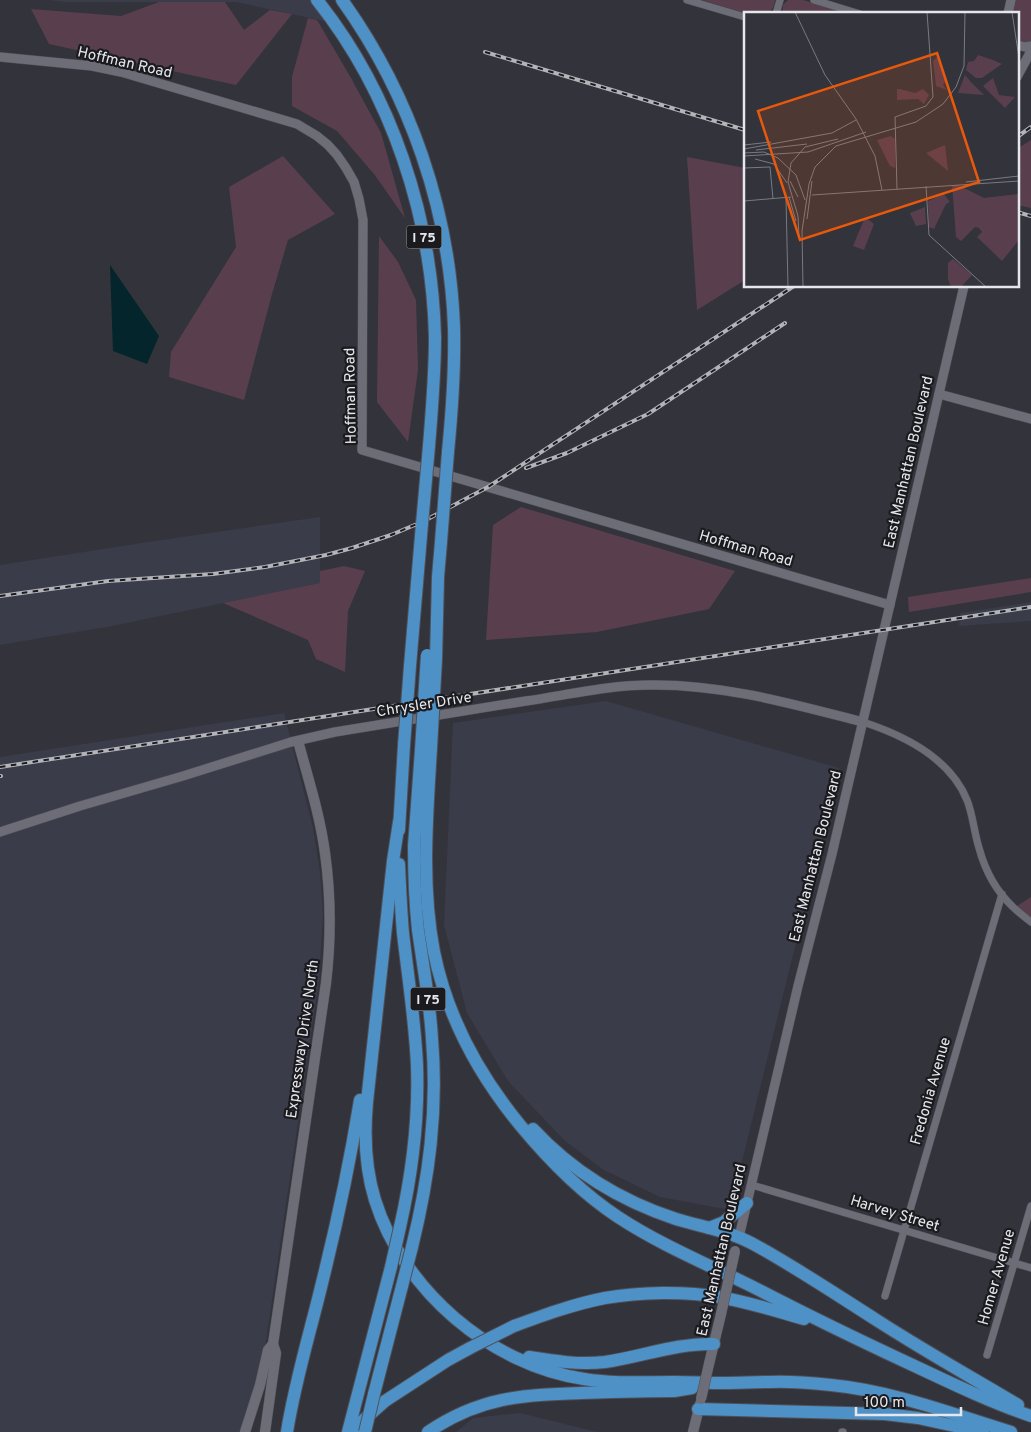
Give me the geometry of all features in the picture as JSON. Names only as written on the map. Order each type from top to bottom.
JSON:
[{"type":"highway","name":"I 75","points":[[317,0],[347,43],[374,91],[395,138],[412,187],[424,236],[435,338],[434,383],[404,745],[399,862],[400,898],[415,1035],[416,1118],[413,1156],[400,1227],[349,1432]]},
{"type":"highway","name":"I 75","points":[[342,0],[375,52],[404,109],[422,156],[434,192],[443,235],[450,278],[454,328],[454,372],[426,749],[414,846],[418,922],[434,1059],[432,1143],[412,1247],[365,1432]]},
{"type":"highway","points":[[426,749],[427,878],[431,927],[438,967],[446,997],[481,1070],[517,1122],[540,1150],[568,1178],[608,1210],[651,1237],[830,1327],[971,1392],[1031,1416]]},
{"type":"highway","points":[[400,822],[392,861],[366,1117],[367,1157],[371,1185],[385,1226],[409,1268],[437,1302],[479,1337],[507,1353],[548,1370],[582,1379],[622,1382],[797,1382],[852,1387],[878,1392],[1011,1432]]},
{"type":"highway","points":[[438,967],[448,986],[463,1025],[486,1067],[515,1109],[554,1150],[590,1178],[624,1198],[673,1218],[739,1237],[762,1249],[1031,1412]]},
{"type":"highway","points":[[287,1432],[300,1365],[324,1276],[343,1194],[365,1072],[373,1055]]},
{"type":"highway","points":[[709,1228],[724,1222],[747,1203]]},
{"type":"highway","points":[[349,1432],[385,1401],[470,1348],[514,1326],[554,1311],[605,1298],[682,1294],[719,1298],[750,1304],[830,1327]]},
{"type":"highway","points":[[507,1353],[559,1362],[585,1363],[612,1360],[686,1345],[714,1344]]},
{"type":"highway","points":[[428,1432],[465,1411],[482,1404],[510,1398],[543,1394],[674,1391],[724,1383]]},
{"type":"highway","points":[[700,1404],[893,1415],[931,1420],[983,1432]]},
{"type":"main road","name":"Expressway Drive North","points":[[265,1432],[276,1353],[273,1344],[330,948],[330,899],[325,852],[318,815],[298,740]]},
{"type":"main road","name":"East Manhattan Boulevard","points":[[693,1432],[739,1237]]},
{"type":"main road","name":"Expressway Drive North","points":[[245,1432],[260,1385],[268,1350],[273,1344]]},
{"type":"street","points":[[687,0],[744,17]]},
{"type":"street","points":[[814,0],[853,12]]},
{"type":"street","points":[[1018,46],[1031,46]]},
{"type":"street","points":[[1018,75],[1031,52]]},
{"type":"street","name":"Hoffman Road","points":[[0,58],[92,66],[129,75],[297,124],[316,136],[337,155],[354,182],[360,199],[363,220],[362,450],[890,604]]},
{"type":"street","name":"East Manhattan Boulevard","points":[[739,1237],[798,986],[832,854],[964,288]]},
{"type":"street","points":[[939,394],[1031,419]]},
{"type":"street","name":"Chrysler Drive","points":[[0,832],[298,740],[342,731],[603,689],[649,685],[706,688],[748,694],[863,722]]},
{"type":"street","points":[[863,722],[880,728],[926,752],[936,759],[956,780],[968,804],[983,862],[989,876],[1013,907],[1031,922]]},
{"type":"street","name":"Fredonia Avenue","points":[[884,1296],[1002,894]]},
{"type":"street","name":"Harvey Street","points":[[752,1185],[1031,1268]]},
{"type":"street","name":"Homer Avenue","points":[[987,1355],[1031,1206]]},
{"type":"shaded area","points":[[47,0],[316,0],[333,23],[236,2],[67,2]]},
{"type":"shaded area","points":[[702,0],[775,0],[773,8],[769,12],[744,13]]},
{"type":"shaded area","points":[[788,0],[803,0],[842,12],[782,12],[783,5]]},
{"type":"shaded area","points":[[1016,0],[1031,0],[1031,42],[1026,44],[1018,43],[1018,12],[1013,12]]},
{"type":"shaded area","points":[[159,2],[225,2],[244,30],[270,10],[292,14],[236,85],[49,44],[31,9],[121,16]]},
{"type":"shaded area","points":[[308,18],[317,20],[381,133],[405,218],[374,174],[337,131],[292,106],[292,77]]},
{"type":"shaded area","points":[[1031,140],[1031,208],[1018,205],[1018,148]]},
{"type":"shaded area","points":[[283,156],[335,214],[288,240],[244,400],[169,377],[171,352],[236,247],[229,187]]},
{"type":"shaded area","points":[[687,157],[744,168],[744,281],[697,310]]},
{"type":"shaded area","points":[[379,236],[398,262],[416,300],[418,370],[408,442],[377,402]]},
{"type":"shaded area","points":[[110,265],[159,336],[147,364],[113,351]]},
{"type":"shaded area","points":[[521,507],[735,571],[709,609],[597,632],[486,640],[493,525]]},
{"type":"shaded area","points":[[320,517],[320,583],[112,626],[0,645],[0,565]]},
{"type":"shaded area","points":[[344,566],[365,571],[348,611],[345,672],[316,659],[308,640],[223,603],[320,583],[320,571]]},
{"type":"shaded area","points":[[1031,578],[1031,592],[909,612],[908,597]]},
{"type":"shaded area","points":[[1031,602],[1031,621],[959,626],[960,613]]},
{"type":"shaded area","points":[[606,701],[839,768],[730,1210],[660,1197],[602,1169],[564,1140],[508,1081],[467,1013],[444,925],[453,723]]},
{"type":"shaded area","points":[[284,713],[313,828],[320,872],[323,914],[319,979],[266,1341],[251,1402],[240,1432],[0,1432],[0,757]]},
{"type":"shaded area","points":[[1031,897],[1031,918],[1017,906]]},
{"type":"shaded area","points":[[520,1413],[597,1432],[456,1432],[473,1418]]},
{"type":"railway","points":[[485,52],[744,130]]},
{"type":"railway","points":[[1018,136],[1031,127]]},
{"type":"railway","points":[[1018,212],[1031,216]]},
{"type":"railway","points":[[0,596],[108,581],[213,574],[265,567],[326,555],[391,535],[424,521],[488,487],[791,288]]},
{"type":"railway","points":[[526,468],[567,453],[648,414],[785,323]]},
{"type":"railway","points":[[0,767],[1031,607]]}]
